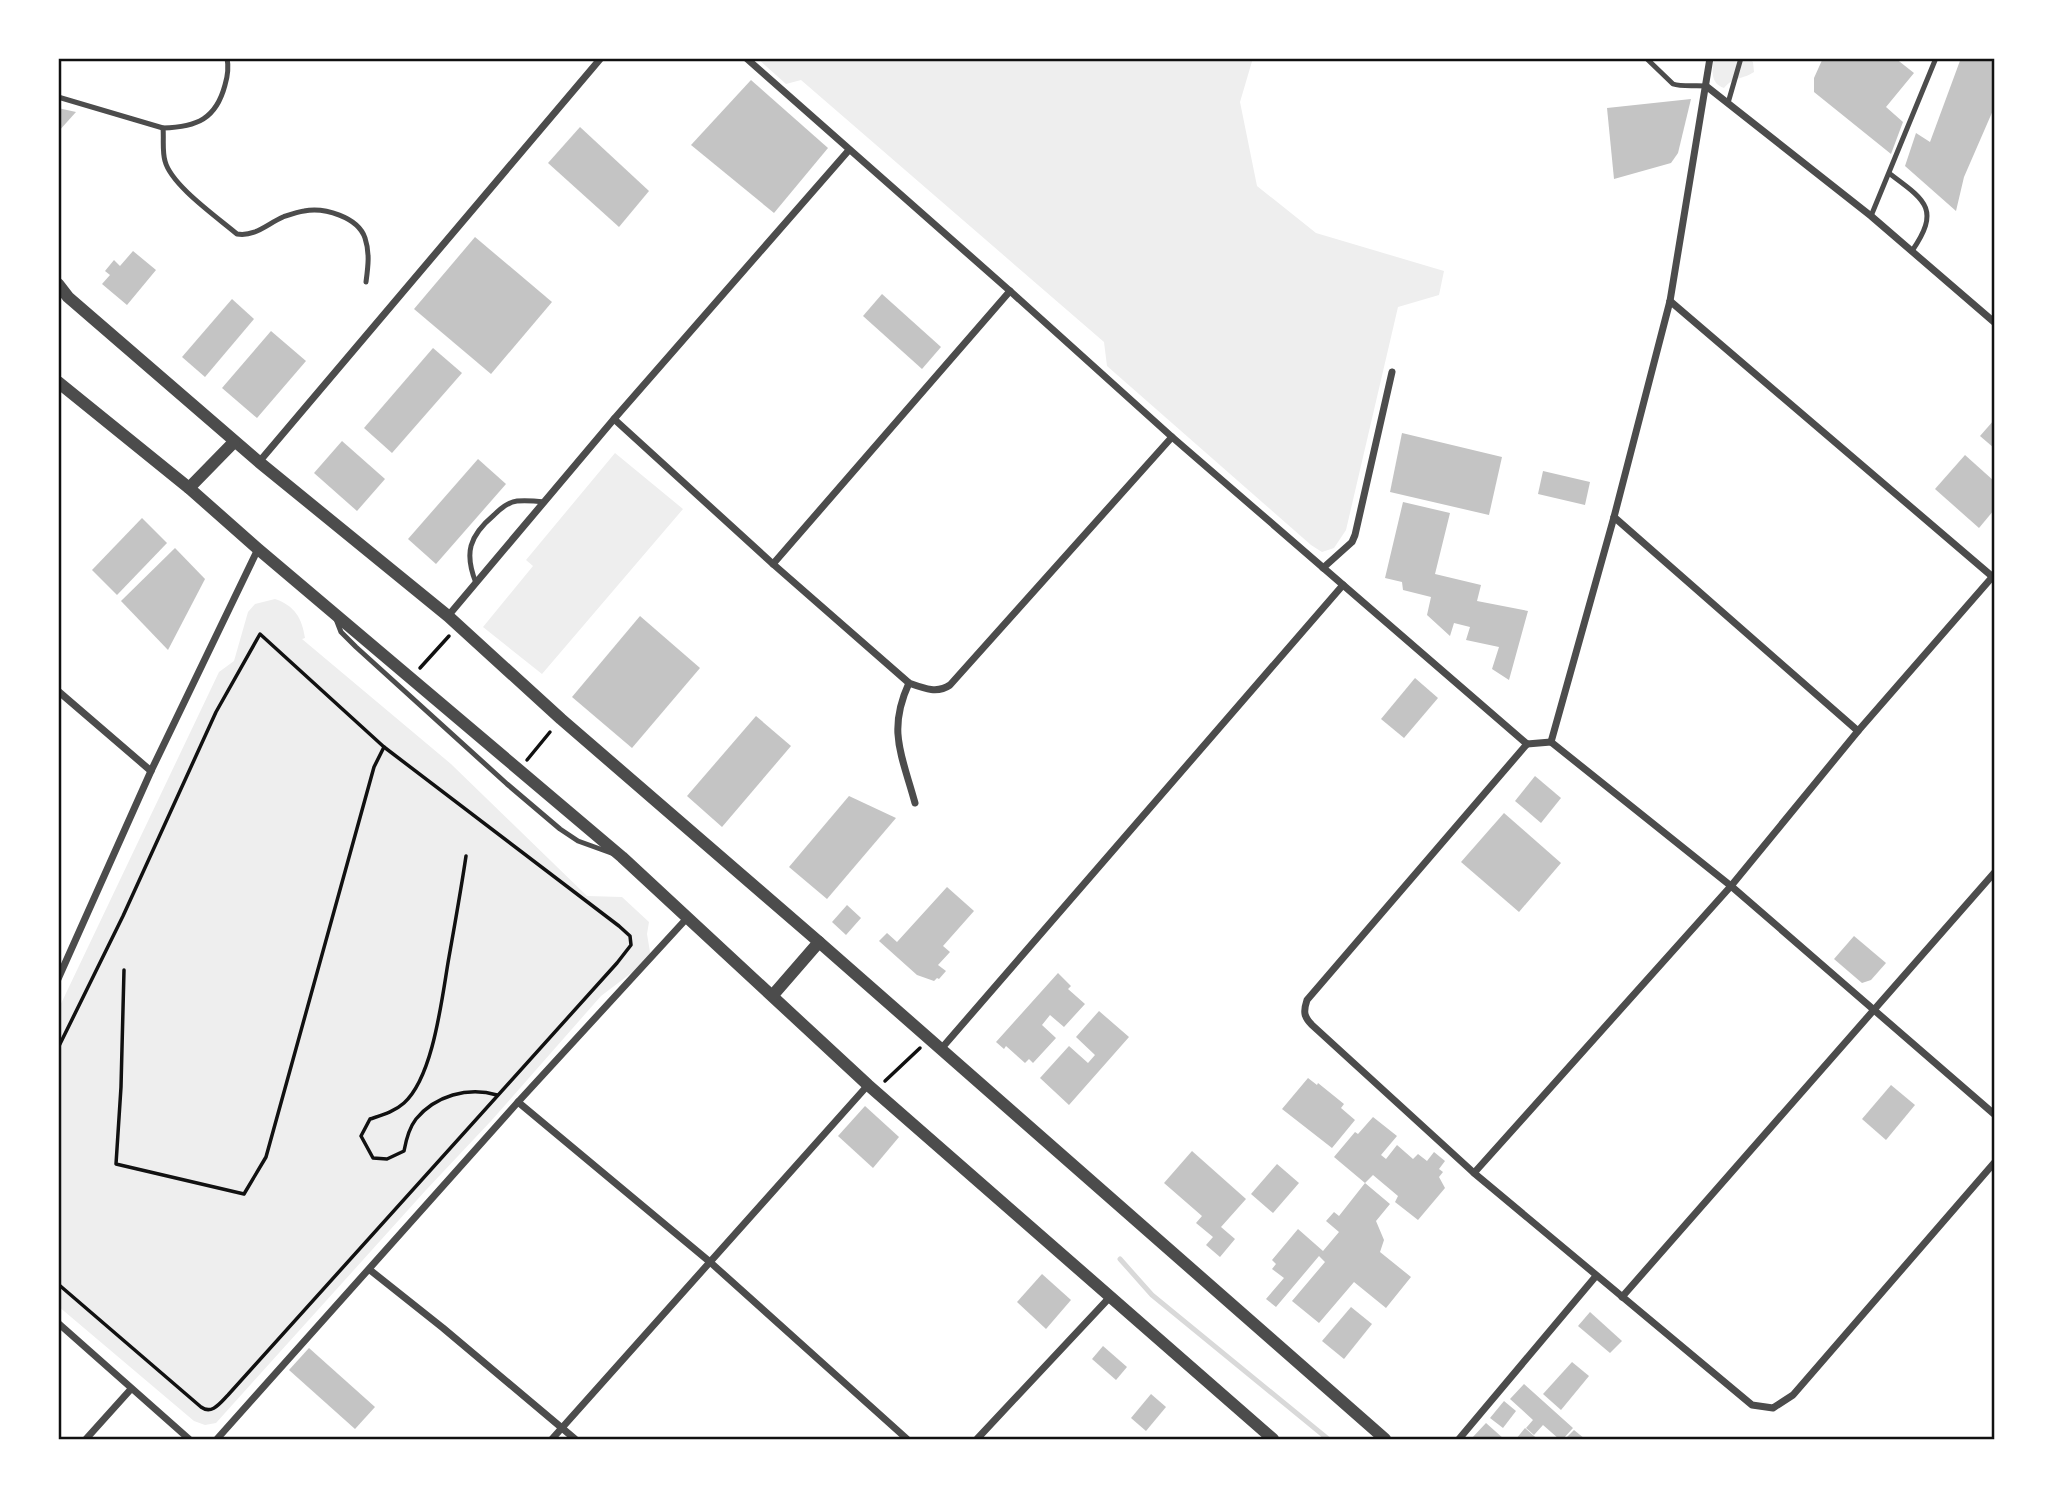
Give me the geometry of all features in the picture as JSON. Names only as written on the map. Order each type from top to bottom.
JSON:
[{"type":"street","points":[[259,462],[601,58]]},
{"type":"street","points":[[746,58],[1172,437],[1527,744]]},
{"type":"street","points":[[1550,742],[1614,517],[1670,301],[1710,58]]},
{"type":"street","points":[[1706,86],[1871,216],[1994,322]]},
{"type":"street","points":[[448,616],[614,419],[849,150]]},
{"type":"street","points":[[58,284],[68,297],[234,442],[448,616],[561,719],[1385,1439]]},
{"type":"street","points":[[773,564],[1010,291]]},
{"type":"street","points":[[1474,1172],[1731,886],[1858,731],[1994,577],[1670,301]]},
{"type":"street","points":[[1323,568],[1352,542],[1355,535],[1392,372]]},
{"type":"street","points":[[58,382],[190,488],[258,549],[622,857],[872,1088],[1273,1439]]},
{"type":"street","points":[[614,419],[909,683],[932,690],[943,690],[950,685],[1172,437]]},
{"type":"street","points":[[190,488],[234,442]]},
{"type":"street","points":[[1614,517],[1858,731]]},
{"type":"street","points":[[58,979],[151,771],[258,549]]},
{"type":"street","points":[[941,1049],[1343,586]]},
{"type":"street","points":[[909,683],[902,699],[897,730],[915,803]]},
{"type":"street","points":[[58,691],[151,771]]},
{"type":"street","points":[[1994,1114],[1731,886],[1550,742],[1527,744],[1307,1000],[1303,1010],[1305,1018],[1312,1026],[1474,1172],[1752,1405],[1773,1408],[1793,1395],[1994,1163]]},
{"type":"street","points":[[1622,1297],[1994,873]]},
{"type":"street","points":[[217,1439],[518,1102],[688,917]]},
{"type":"street","points":[[773,995],[819,942]]},
{"type":"street","points":[[552,1439],[710,1262],[872,1088]]},
{"type":"street","points":[[518,1102],[710,1262],[907,1439]]},
{"type":"street","points":[[370,1270],[576,1439]]},
{"type":"street","points":[[1459,1439],[1596,1276]]},
{"type":"street","points":[[976,1439],[1110,1297]]},
{"type":"street","points":[[58,1323],[189,1439]]},
{"type":"street","points":[[86,1439],[131,1389]]},
{"type":"lane","points":[[58,97],[163,128],[180,127],[200,121],[212,113],[221,98],[229,70],[227,58]]},
{"type":"lane","points":[[1646,58],[1673,84],[1706,86]]},
{"type":"lane","points":[[1728,103],[1741,58]]},
{"type":"lane","points":[[1871,216],[1936,58]]},
{"type":"lane","points":[[163,128],[164,159],[169,172],[178,184],[237,234],[257,232],[283,217],[305,210],[327,212],[350,220],[364,235],[369,252],[366,282]]},
{"type":"lane","points":[[1890,174],[1914,191],[1926,205],[1927,223],[1923,235],[1912,251]]},
{"type":"lane","points":[[476,583],[469,565],[470,549],[485,523],[514,500],[545,502]]},
{"type":"lane","points":[[333,613],[341,632],[356,647],[544,816],[578,841],[622,857]]},
{"type":"path","points":[[58,1048],[123,916],[216,712],[260,634],[384,747],[630,936],[631,945],[617,963],[212,1410],[201,1407],[58,1284]]},
{"type":"path","points":[[420,669],[449,636]]},
{"type":"path","points":[[527,760],[550,732]]},
{"type":"path","points":[[124,970],[117,1164],[244,1194],[266,1157],[374,767],[384,747]]},
{"type":"path","points":[[467,856],[437,1026],[422,1076],[404,1103],[390,1113],[370,1119],[361,1136],[373,1158],[387,1159],[404,1151],[415,1121],[441,1099],[464,1091],[497,1095]]},
{"type":"path","points":[[872,1088],[929,1039]]},
{"type":"shaded area","points":[[757,58],[1253,58],[1240,102],[1257,186],[1316,233],[1444,271],[1439,295],[1398,307],[1346,530],[1334,548],[1322,552],[1311,545],[1107,366],[1104,342],[801,80],[786,84]]},
{"type":"shaded area","points":[[1714,58],[1748,58],[1753,62],[1754,72],[1724,88],[1714,79]]},
{"type":"shaded area","points":[[615,453],[683,509],[542,674],[483,627],[533,566],[526,560]]},
{"type":"shaded area","points":[[275,599],[288,605],[296,614],[304,631],[305,638],[302,639],[451,764],[587,896],[622,897],[649,922],[647,934],[651,958],[601,996],[216,1423],[205,1425],[194,1421],[58,1306],[58,1010],[219,672],[234,661],[248,612],[255,604]]},
{"type":"building","points":[[1823,58],[1895,58],[1914,73],[1886,107],[1903,122],[1891,154],[1814,92],[1814,78]]},
{"type":"building","points":[[1961,58],[1982,58],[1994,62],[1994,108],[1964,177],[1956,211],[1905,166],[1916,133],[1930,142]]},
{"type":"building","points":[[751,80],[828,148],[774,213],[691,145]]},
{"type":"building","points":[[1691,99],[1678,153],[1671,163],[1614,179],[1607,108]]},
{"type":"building","points":[[58,108],[76,112],[58,132]]},
{"type":"building","points":[[580,127],[649,191],[619,227],[548,163]]},
{"type":"building","points":[[475,237],[552,302],[491,374],[414,309]]},
{"type":"building","points":[[133,251],[156,270],[127,305],[102,284],[110,275],[105,271],[114,260],[120,266]]},
{"type":"building","points":[[882,294],[941,347],[922,369],[863,316]]},
{"type":"building","points":[[232,299],[254,319],[205,377],[182,357]]},
{"type":"building","points":[[271,331],[306,361],[257,418],[222,388]]},
{"type":"building","points":[[433,348],[462,373],[392,453],[364,428]]},
{"type":"building","points":[[1994,420],[1994,448],[1980,436]]},
{"type":"building","points":[[1402,433],[1502,457],[1489,515],[1390,492]]},
{"type":"building","points":[[342,441],[385,479],[357,511],[314,473]]},
{"type":"building","points":[[1965,455],[1994,481],[1994,510],[1979,528],[1935,489]]},
{"type":"building","points":[[478,459],[506,484],[436,564],[408,539]]},
{"type":"building","points":[[1543,471],[1590,482],[1585,505],[1538,494]]},
{"type":"building","points":[[1403,502],[1450,513],[1435,574],[1481,585],[1477,601],[1528,611],[1509,680],[1492,669],[1499,647],[1466,640],[1470,627],[1454,623],[1450,636],[1427,615],[1431,597],[1403,590],[1402,582],[1385,578]]},
{"type":"building","points":[[142,518],[167,543],[117,595],[92,570]]},
{"type":"building","points":[[175,548],[205,579],[168,650],[121,601]]},
{"type":"building","points":[[640,616],[700,668],[632,748],[572,697]]},
{"type":"building","points":[[1415,678],[1438,698],[1404,738],[1381,719]]},
{"type":"building","points":[[756,716],[791,746],[722,827],[687,796]]},
{"type":"building","points":[[1535,776],[1561,798],[1541,823],[1515,801]]},
{"type":"building","points":[[849,796],[896,818],[827,899],[789,867]]},
{"type":"building","points":[[1504,813],[1561,863],[1519,912],[1461,862]]},
{"type":"building","points":[[947,887],[974,911],[943,946],[950,952],[938,965],[946,971],[934,981],[917,975],[879,941],[887,933],[897,942]]},
{"type":"building","points":[[847,905],[861,918],[846,935],[832,922]]},
{"type":"building","points":[[1854,936],[1886,963],[1871,980],[1862,983],[1834,959]]},
{"type":"building","points":[[1058,973],[1071,986],[1068,989],[1085,1004],[1064,1027],[1050,1015],[1042,1025],[1056,1038],[1033,1063],[1029,1059],[1025,1063],[1006,1046],[1004,1049],[996,1042]]},
{"type":"building","points":[[1099,1011],[1129,1037],[1069,1105],[1040,1078],[1069,1046],[1088,1063],[1095,1055],[1076,1037]]},
{"type":"building","points":[[1308,1078],[1344,1104],[1341,1108],[1355,1120],[1332,1148],[1282,1109]]},
{"type":"building","points":[[1891,1085],[1915,1105],[1886,1140],[1862,1119]]},
{"type":"building","points":[[865,1106],[899,1137],[873,1168],[838,1136]]},
{"type":"building","points":[[1373,1117],[1397,1136],[1381,1155],[1386,1159],[1397,1145],[1413,1159],[1418,1154],[1427,1161],[1434,1152],[1445,1161],[1439,1169],[1443,1172],[1439,1177],[1445,1188],[1418,1220],[1395,1202],[1398,1196],[1373,1175],[1365,1183],[1334,1157],[1355,1132],[1358,1134]]},
{"type":"building","points":[[1192,1151],[1246,1199],[1221,1227],[1235,1239],[1220,1257],[1206,1245],[1213,1237],[1196,1223],[1202,1216],[1164,1183]]},
{"type":"building","points":[[1277,1164],[1299,1183],[1273,1213],[1251,1194]]},
{"type":"building","points":[[1365,1183],[1390,1204],[1376,1221],[1384,1240],[1380,1252],[1411,1277],[1386,1308],[1354,1282],[1319,1323],[1292,1301],[1325,1262],[1319,1256],[1276,1307],[1266,1299],[1284,1278],[1272,1269],[1276,1264],[1272,1260],[1298,1229],[1323,1251],[1339,1232],[1326,1221],[1334,1212],[1339,1216]]},
{"type":"building","points":[[1042,1274],[1071,1300],[1046,1329],[1017,1302]]},
{"type":"building","points":[[1351,1307],[1372,1324],[1344,1359],[1322,1341]]},
{"type":"building","points":[[1590,1312],[1622,1341],[1610,1353],[1578,1326]]},
{"type":"building","points":[[1103,1346],[1127,1367],[1116,1380],[1092,1359]]},
{"type":"building","points":[[309,1348],[375,1407],[355,1429],[289,1370]]},
{"type":"building","points":[[1572,1362],[1589,1376],[1561,1410],[1543,1394]]},
{"type":"building","points":[[1524,1384],[1573,1428],[1563,1439],[1559,1439],[1543,1425],[1534,1435],[1526,1428],[1533,1420],[1510,1399]]},
{"type":"building","points":[[1151,1394],[1166,1407],[1146,1431],[1131,1418]]},
{"type":"building","points":[[1504,1401],[1516,1411],[1503,1428],[1490,1418]]},
{"type":"building","points":[[1486,1423],[1504,1439],[1471,1439]]},
{"type":"building","points":[[1525,1428],[1534,1436],[1538,1439],[1516,1439]]},
{"type":"building","points":[[1574,1430],[1585,1439],[1565,1439]]},
{"type":"waterway","points":[[1120,1259],[1152,1295],[1328,1439]]}]
